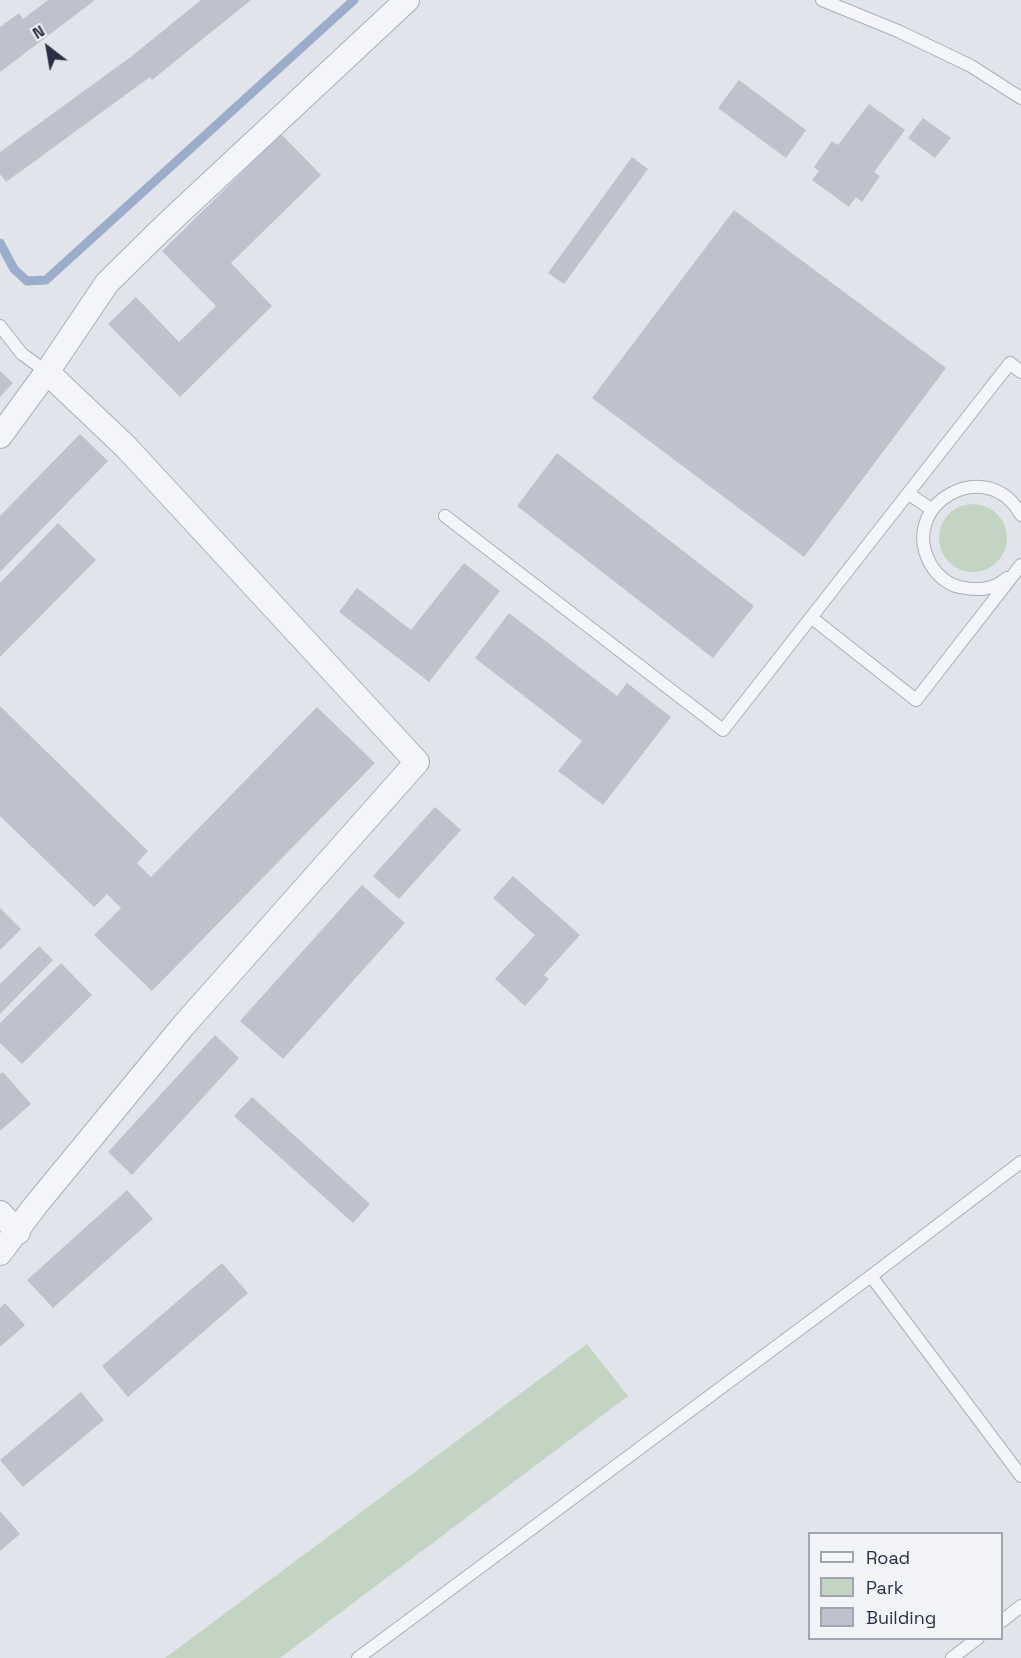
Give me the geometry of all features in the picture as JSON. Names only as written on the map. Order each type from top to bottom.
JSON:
[{"type":"street","points":[[0,436],[47,372],[107,283],[174,217],[407,0]]},
{"type":"street","points":[[0,1253],[18,1232],[35,1206],[183,1026],[417,762],[126,447],[47,372]]},
{"type":"street","points":[[0,1213],[18,1232]]},
{"type":"lane","points":[[822,0],[898,31],[971,66],[1021,98]]},
{"type":"lane","points":[[0,326],[22,354],[47,372]]},
{"type":"lane","points":[[445,516],[723,730],[1010,363],[1021,372]]},
{"type":"lane","points":[[1020,567],[1000,585],[978,591],[955,586],[936,574],[925,554],[923,531],[931,509],[949,493],[972,486],[995,490],[1015,504],[1021,515]]},
{"type":"lane","points":[[909,494],[931,509]]},
{"type":"lane","points":[[812,618],[916,700],[1020,567]]},
{"type":"lane","points":[[358,1658],[871,1276],[1021,1161]]},
{"type":"lane","points":[[871,1276],[1021,1476]]},
{"type":"lane","points":[[1003,1620],[1021,1606]]},
{"type":"lane","points":[[952,1658],[975,1640]]},
{"type":"green space","points":[[980,504],[992,510],[1001,519],[1007,531],[1005,551],[997,562],[980,572],[966,572],[949,562],[941,551],[939,531],[949,514],[960,506]]},
{"type":"green space","points":[[587,1344],[628,1396],[280,1658],[165,1658]]},
{"type":"building","points":[[48,0],[95,0],[0,72],[0,27],[19,13],[23,19]]},
{"type":"building","points":[[201,0],[251,0],[152,80],[150,77],[6,182],[0,174],[0,152],[132,56]]},
{"type":"building","points":[[739,80],[806,130],[786,158],[718,108]]},
{"type":"building","points":[[869,104],[905,130],[874,172],[880,176],[862,202],[856,197],[849,207],[812,180],[819,171],[814,167],[832,141],[838,145]]},
{"type":"building","points":[[923,118],[951,138],[935,158],[908,138]]},
{"type":"building","points":[[281,134],[321,175],[231,263],[272,306],[180,397],[108,324],[136,297],[179,342],[216,306],[162,251]]},
{"type":"building","points":[[632,157],[648,169],[564,284],[548,273]]},
{"type":"building","points":[[734,210],[946,368],[804,557],[592,398]]},
{"type":"building","points":[[0,371],[13,383],[0,397]]},
{"type":"building","points":[[80,434],[108,461],[0,572],[0,516]]},
{"type":"building","points":[[557,453],[754,606],[713,658],[517,506]]},
{"type":"building","points":[[58,523],[96,560],[0,657],[0,583]]},
{"type":"building","points":[[464,563],[500,591],[429,682],[339,612],[357,588],[411,630]]},
{"type":"building","points":[[509,613],[617,696],[627,683],[671,717],[603,805],[558,771],[582,741],[475,658]]},
{"type":"building","points":[[0,706],[148,851],[137,863],[151,877],[317,707],[375,763],[152,991],[94,935],[121,908],[107,894],[94,907],[0,816]]},
{"type":"building","points":[[435,807],[461,830],[399,899],[373,876]]},
{"type":"building","points":[[513,876],[580,935],[544,975],[549,979],[525,1006],[495,979],[535,935],[493,898]]},
{"type":"building","points":[[362,885],[405,923],[283,1059],[240,1021]]},
{"type":"building","points":[[0,908],[21,929],[0,950]]},
{"type":"building","points":[[39,946],[53,960],[0,1014],[0,984]]},
{"type":"building","points":[[61,963],[92,995],[22,1064],[0,1043],[0,1023]]},
{"type":"building","points":[[215,1035],[239,1058],[132,1175],[108,1152]]},
{"type":"building","points":[[3,1072],[31,1104],[0,1131],[0,1074]]},
{"type":"building","points":[[252,1097],[370,1204],[353,1223],[234,1116]]},
{"type":"building","points":[[127,1190],[153,1219],[53,1308],[27,1280]]},
{"type":"building","points":[[222,1263],[248,1293],[128,1397],[102,1366]]},
{"type":"building","points":[[5,1303],[25,1325],[0,1347],[0,1308]]},
{"type":"building","points":[[81,1392],[104,1420],[23,1487],[0,1460]]},
{"type":"building","points":[[0,1511],[20,1534],[0,1551]]},
{"type":"waterway","points":[[0,243],[14,269],[27,281],[46,280],[354,0]]}]
